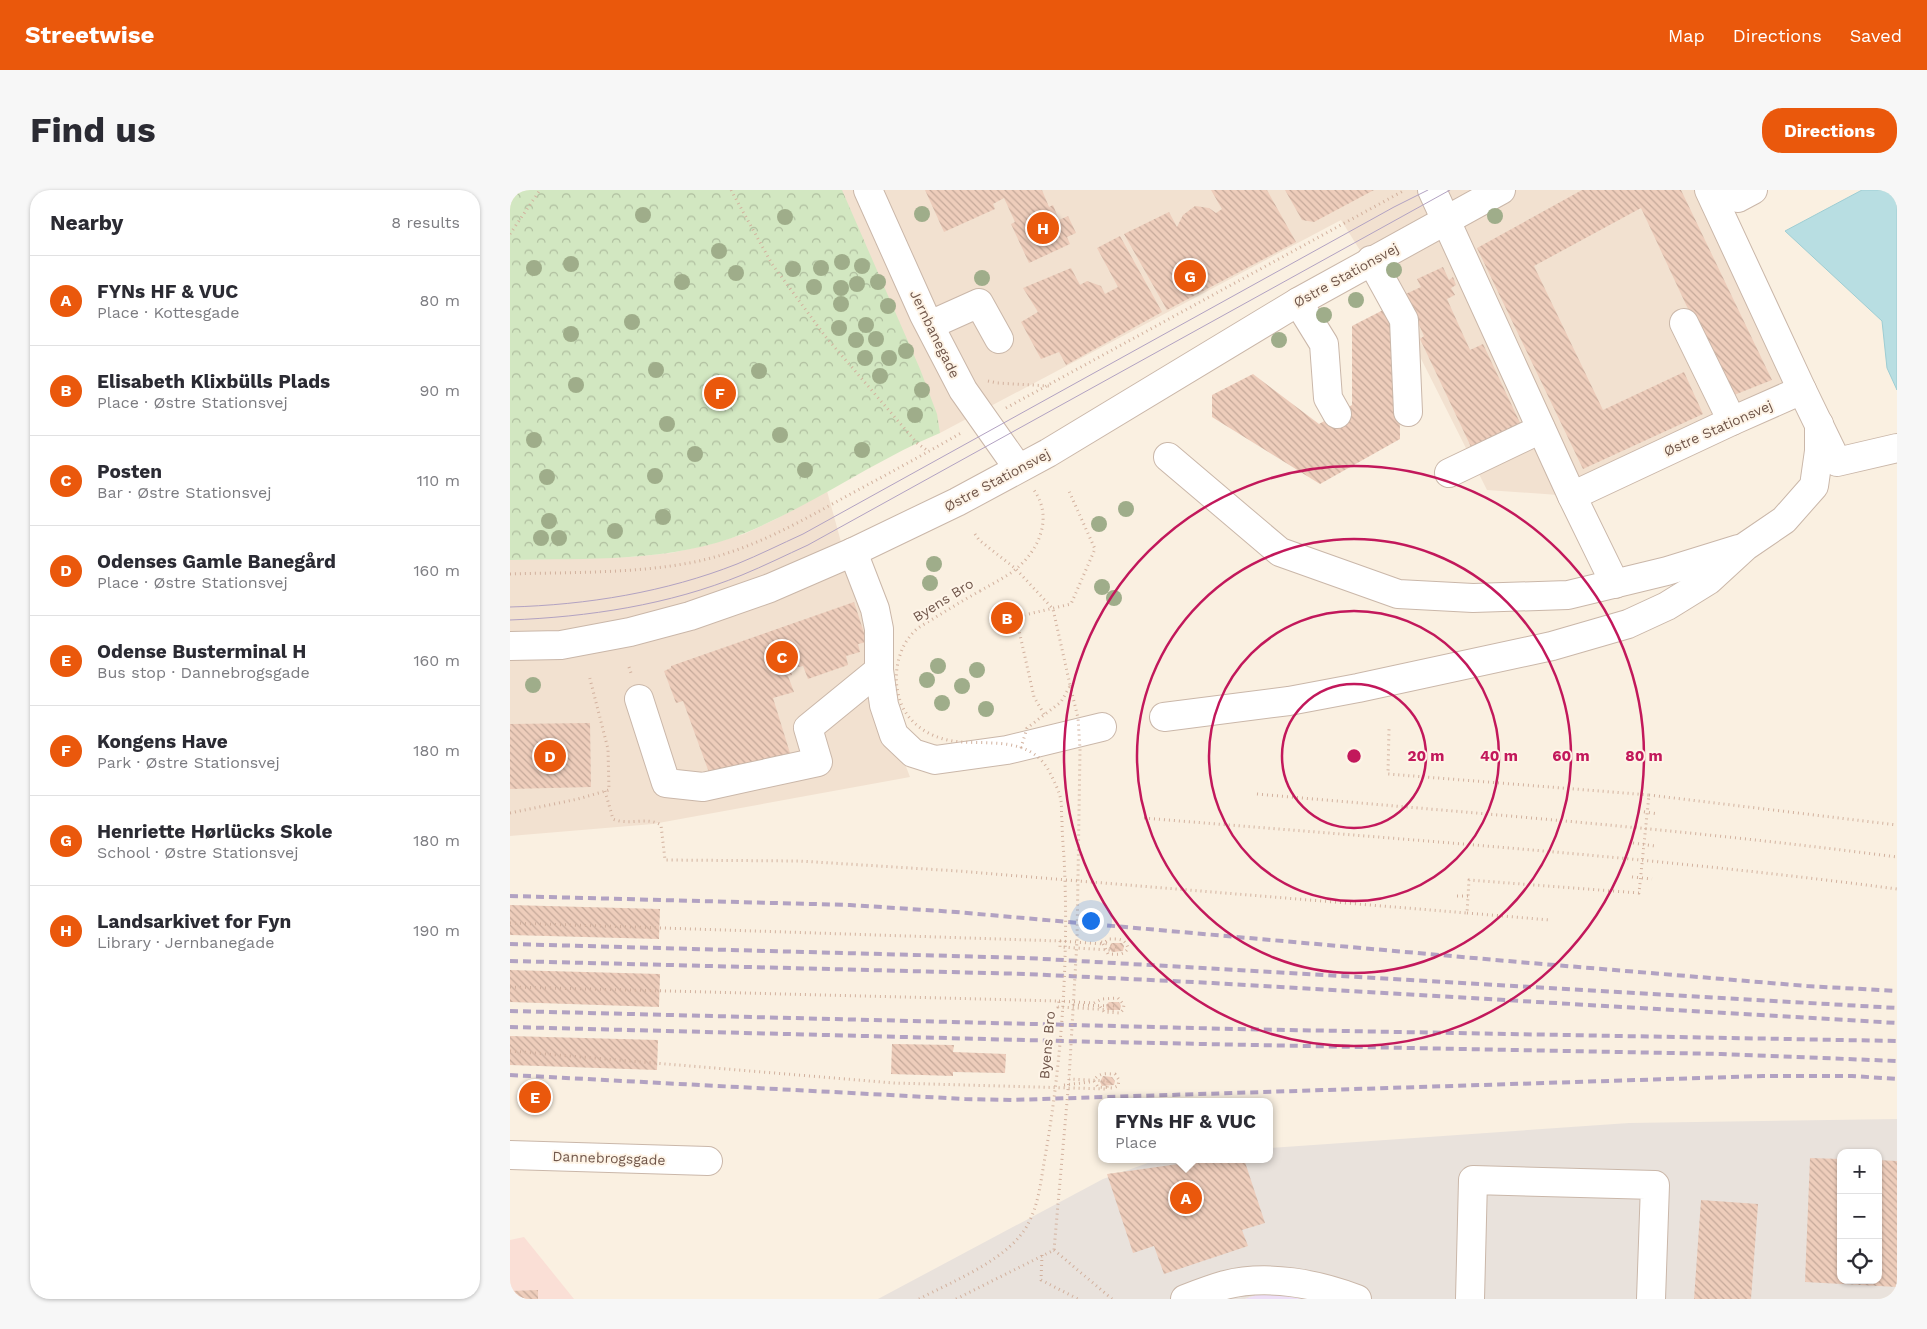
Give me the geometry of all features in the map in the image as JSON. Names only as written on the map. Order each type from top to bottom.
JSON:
[{"type":"street","name":"Jernbanegade","points":[[868,190],[962,390],[1018,468]]},
{"type":"street","points":[[1432,190],[1572,496],[1615,584]]},
{"type":"street","name":"Østre Stationsvej","points":[[510,646],[561,645],[630,632],[681,618],[770,588],[853,552],[957,502],[1048,453],[1298,302],[1371,260],[1501,190]]},
{"type":"street","points":[[1709,190],[1818,424],[1838,462],[1897,448]]},
{"type":"street","points":[[1734,190],[1738,198],[1753,190]]},
{"type":"street","points":[[1371,260],[1404,320],[1408,412]]},
{"type":"street","points":[[930,325],[979,302],[999,339]]},
{"type":"street","points":[[1298,302],[1324,344],[1328,398],[1337,414]]},
{"type":"street","points":[[1684,323],[1732,421]]},
{"type":"street","name":"Østre Stationsvej","points":[[1572,496],[1802,390]]},
{"type":"street","points":[[1164,718],[1319,695],[1552,646],[1628,624],[1667,606],[1709,580],[1746,546],[1784,520],[1814,486],[1819,452],[1818,424]]},
{"type":"street","points":[[1449,473],[1541,429]]},
{"type":"street","points":[[1168,457],[1280,552],[1398,594],[1473,598],[1568,595],[1667,571],[1746,546]]},
{"type":"street","points":[[853,552],[875,609],[879,629],[879,670],[884,705],[894,735],[913,753],[935,760],[1007,750],[1102,727]]},
{"type":"street","points":[[640,699],[666,782],[703,787],[818,762],[808,728],[879,670]]},
{"type":"street","name":"Dannebrogsgade","points":[[510,1155],[708,1161]]},
{"type":"street","points":[[1470,1299],[1473,1180],[1655,1185],[1651,1299]]},
{"type":"street","points":[[1185,1299],[1226,1285],[1270,1279],[1332,1289],[1357,1299]]},
{"type":"path","points":[[510,234],[540,190]]},
{"type":"path","points":[[731,190],[772,264],[825,336],[917,443],[928,452]]},
{"type":"path","points":[[510,574],[655,568],[699,561],[733,552],[765,540],[1405,190]]},
{"type":"path","points":[[952,370],[997,384],[1049,386]]},
{"type":"path","name":"Byens Bro","points":[[919,1299],[979,1267],[1009,1248],[1028,1224],[1037,1200],[1056,1078],[1065,942],[1062,802],[1050,772],[1035,753],[1008,743],[960,742],[928,734],[914,724],[904,710],[898,694],[896,676],[899,659],[905,644],[916,630],[1016,569],[1032,551],[1040,536],[1044,516],[1039,497],[1018,468]]},
{"type":"path","points":[[1044,715],[1034,698],[1016,617],[1072,604],[1095,549],[1068,489]]},
{"type":"path","points":[[976,534],[979,540],[1016,569],[1053,609]]},
{"type":"path","name":"Byens Bro","points":[[1053,609],[1057,634],[1078,718],[1080,749],[1077,941],[1069,1079],[1054,1250]]},
{"type":"path","points":[[510,813],[578,799],[609,790],[608,749],[589,675]]},
{"type":"path","points":[[1021,748],[1027,728],[1061,702],[1070,686]]},
{"type":"path","points":[[1389,729],[1388,774],[1649,795],[1897,825]]},
{"type":"path","points":[[605,791],[613,819],[620,822],[655,821],[660,826],[665,860],[799,862],[958,870],[1550,920]]},
{"type":"path","points":[[1257,794],[1646,828],[1897,857]]},
{"type":"path","points":[[1467,913],[1469,880],[1639,894],[1649,795]]},
{"type":"path","points":[[1639,811],[1658,814]]},
{"type":"path","points":[[1144,818],[1643,860],[1897,889]]},
{"type":"path","points":[[1633,843],[1655,846]]},
{"type":"path","points":[[1632,877],[1652,879]]},
{"type":"path","points":[[1457,896],[1468,896]]},
{"type":"path","points":[[510,923],[1104,943],[1109,938],[1126,942],[1128,948],[1126,952],[1121,954],[1108,954],[1104,943]]},
{"type":"path","points":[[1060,941],[1060,947],[1117,950],[1118,947],[1104,943],[1077,941]]},
{"type":"path","points":[[510,987],[1094,1003],[1102,999],[1118,998],[1124,1005],[1120,1013],[1104,1012],[1099,1005]]},
{"type":"path","points":[[1059,1001],[1058,1007],[1114,1010],[1114,1006],[1073,1005]]},
{"type":"path","points":[[510,1051],[894,1083],[1056,1086],[1106,1089],[1108,1081],[1069,1079]]},
{"type":"path","points":[[1056,1086],[1094,1081],[1098,1075],[1102,1074],[1115,1074],[1119,1080],[1118,1086],[1113,1088],[1098,1087],[1094,1081]]},
{"type":"path","points":[[956,1299],[1054,1250],[1112,1299]]},
{"type":"path","points":[[1042,1255],[1041,1280],[1078,1299]]},
{"type":"shaded area","points":[[832,190],[1719,190],[1802,390],[1572,496],[1487,490],[1393,303],[1341,220],[940,433]]},
{"type":"shaded area","points":[[827,491],[894,735],[910,777],[653,824],[510,836],[510,560],[631,557],[671,553],[744,534]]},
{"type":"shaded area","points":[[1897,1119],[1897,1299],[1302,1299],[1265,1292],[1245,1299],[878,1299],[1103,1179],[1148,1163],[1273,1163],[1273,1148],[1629,1123]]},
{"type":"shaded area","points":[[524,1237],[574,1299],[510,1299],[510,1240]]},
{"type":"shaded area","points":[[1265,1292],[1302,1299],[1245,1299]]},
{"type":"green space","points":[[510,190],[842,190],[920,369],[937,414],[940,433],[891,456],[795,510],[745,533],[717,543],[688,550],[629,557],[510,560]]},
{"type":"water","points":[[1862,190],[1897,190],[1897,390],[1887,368],[1882,321],[1785,231]]},
{"type":"building","points":[[925,190],[1042,190],[1049,207],[1053,205],[1059,220],[1068,216],[1076,233],[1067,237],[1070,244],[1029,263],[1011,224],[1015,222],[1004,198],[993,204],[995,209],[944,232]]},
{"type":"building","points":[[1211,190],[1267,190],[1296,242],[1167,310],[1124,234],[1169,212],[1177,227],[1183,215],[1195,206],[1209,208],[1216,213],[1222,209]]},
{"type":"building","points":[[1285,190],[1374,190],[1314,222],[1302,220]]},
{"type":"building","points":[[1582,190],[1681,190],[1772,380],[1729,397],[1641,208],[1534,266],[1603,410],[1684,372],[1703,414],[1583,469],[1477,248]]},
{"type":"building","points":[[1120,236],[1162,312],[1066,365],[1059,352],[1041,359],[1021,322],[1038,312],[1023,288],[1071,268],[1080,285],[1087,281],[1101,286],[1105,294],[1118,287],[1097,248]]},
{"type":"building","points":[[1443,267],[1449,280],[1453,277],[1456,285],[1451,288],[1455,295],[1447,299],[1470,350],[1483,344],[1522,427],[1473,451],[1420,339],[1424,336],[1416,318],[1399,297],[1421,287],[1417,279]]},
{"type":"building","points":[[1389,307],[1399,327],[1400,439],[1320,484],[1212,417],[1212,395],[1253,374],[1319,424],[1352,405],[1352,326]]},
{"type":"building","points":[[854,602],[867,642],[858,644],[860,652],[846,656],[848,665],[808,679],[803,666],[790,669],[792,675],[788,676],[794,692],[773,698],[790,753],[711,778],[683,701],[676,703],[664,671],[671,668],[671,666]]},
{"type":"building","points":[[590,723],[591,787],[510,789],[510,724]]},
{"type":"building","points":[[510,905],[660,909],[659,939],[510,935]]},
{"type":"building","points":[[1112,943],[1122,943],[1124,946],[1123,951],[1112,952],[1109,948]]},
{"type":"building","points":[[510,970],[660,974],[659,1007],[510,1002]]},
{"type":"building","points":[[1109,1002],[1119,1002],[1120,1010],[1107,1010],[1106,1005]]},
{"type":"building","points":[[510,1036],[658,1040],[657,1070],[510,1065]]},
{"type":"building","points":[[892,1044],[954,1045],[953,1052],[1006,1054],[1005,1073],[953,1072],[953,1076],[891,1074]]},
{"type":"building","points":[[1103,1076],[1112,1077],[1115,1081],[1114,1085],[1102,1086],[1100,1082]]},
{"type":"building","points":[[1810,1158],[1837,1159],[1837,1284],[1805,1282]]},
{"type":"building","points":[[1882,1160],[1897,1161],[1897,1287],[1842,1284],[1882,1284]]},
{"type":"building","points":[[1185,1163],[1245,1163],[1265,1223],[1242,1230],[1248,1246],[1164,1274],[1154,1246],[1133,1253],[1107,1174]]},
{"type":"building","points":[[1701,1200],[1758,1204],[1751,1299],[1694,1299]]},
{"type":"building","points":[[538,1290],[538,1299],[510,1299],[510,1291]]},
{"type":"tram line","points":[[510,607],[539,606],[626,595],[710,574],[762,553],[803,534],[1394,207],[1428,190]]},
{"type":"tram line","points":[[510,620],[569,616],[657,602],[714,585],[767,564],[808,545],[1450,190]]},
{"type":"railway","points":[[510,896],[850,905],[956,912],[1530,963],[1807,986],[1897,991]]},
{"type":"railway","points":[[510,944],[1027,958],[1897,1008]]},
{"type":"railway","points":[[510,961],[1027,974],[1897,1023]]},
{"type":"railway","points":[[510,1011],[1234,1029],[1897,1041]]},
{"type":"railway","points":[[510,1027],[1102,1042],[1721,1054],[1897,1061]]},
{"type":"railway","points":[[510,1075],[1012,1100],[1763,1076],[1852,1076],[1897,1079]]},
{"type":"place","name":"Landsarkivet for Fyn","points":[[1043,228]]},
{"type":"place","name":"Henriette Hørlücks Skole","points":[[1190,276]]},
{"type":"place","name":"Kongens Have","points":[[720,393]]},
{"type":"place","name":"Elisabeth Klixbülls Plads","points":[[1007,618]]},
{"type":"place","name":"Posten","points":[[782,657]]},
{"type":"place","name":"Odenses Gamle Banegård","points":[[550,756]]},
{"type":"place","name":"Odense Busterminal H","points":[[535,1097]]},
{"type":"place","name":"FYNs HF & VUC","points":[[1186,1198]]}]
